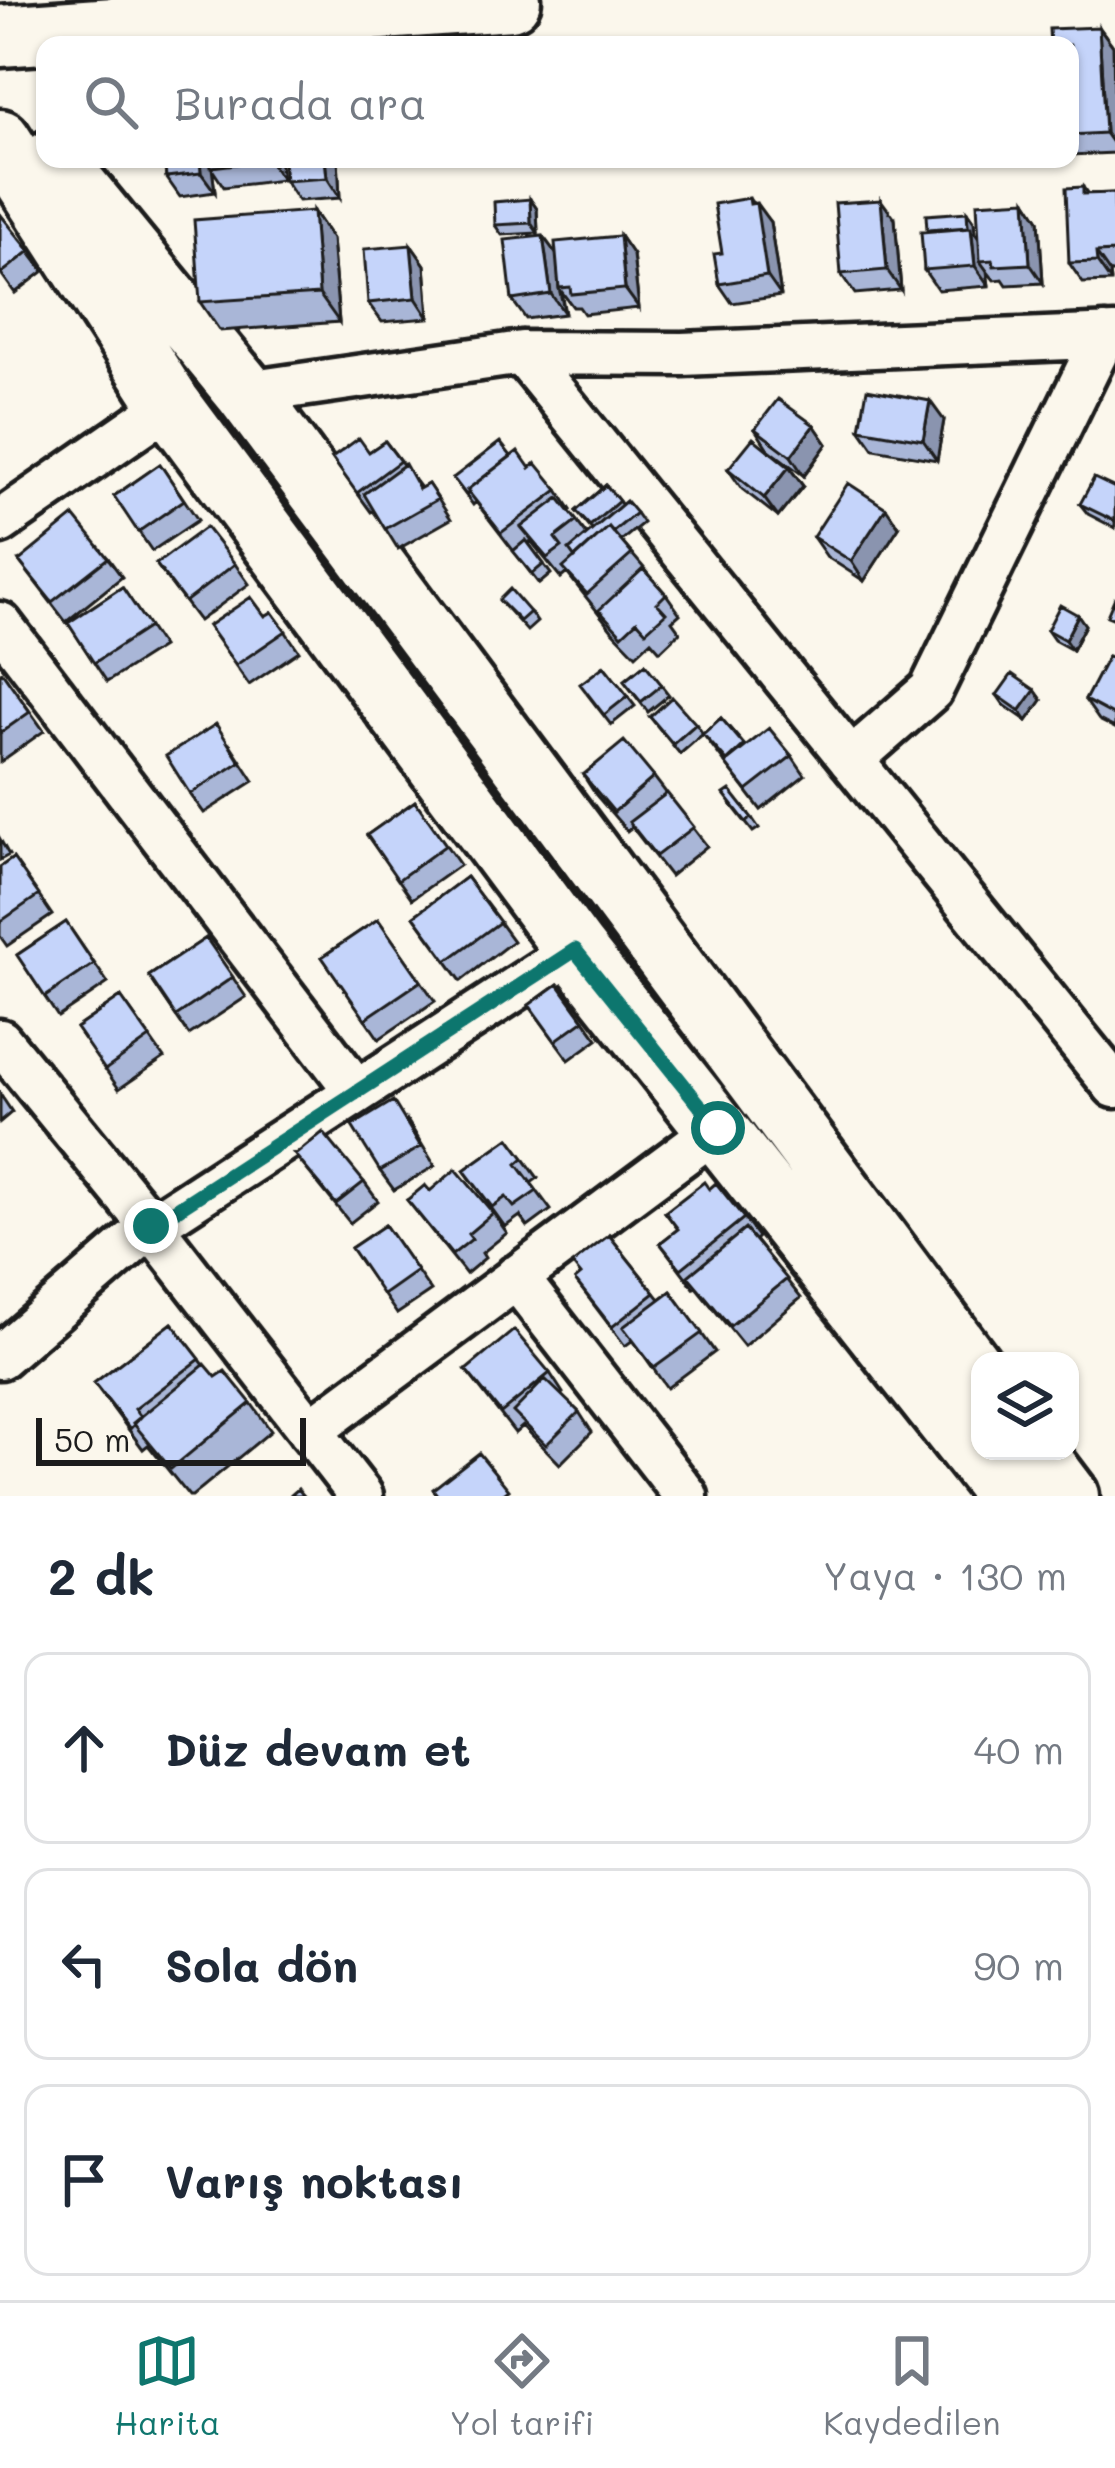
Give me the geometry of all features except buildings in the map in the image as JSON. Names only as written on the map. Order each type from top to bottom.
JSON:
[{"type":"street","points":[[0,36],[510,0]]},
{"type":"street","points":[[244,36],[292,16]]},
{"type":"street","points":[[0,105],[36,141]]},
{"type":"street","points":[[0,140],[170,404],[575,950],[1007,1496]]},
{"type":"street","points":[[74,171],[246,393],[971,1366]]},
{"type":"street","points":[[246,393],[521,353],[682,354],[1110,336],[931,690],[851,760]]},
{"type":"street","points":[[521,353],[1115,1086]]},
{"type":"street","points":[[0,522],[170,404]]},
{"type":"street","points":[[0,625],[357,1092]]},
{"type":"street","points":[[0,1357],[151,1226],[575,950]]},
{"type":"street","points":[[0,1041],[361,1496]]},
{"type":"street","points":[[310,1431],[718,1128]]},
{"type":"street","points":[[517,1277],[686,1496]]},
{"type":"street","points":[[1041,1460],[1068,1496]]},
{"type":"route","points":[[151,1226],[575,950],[718,1128]]}]
